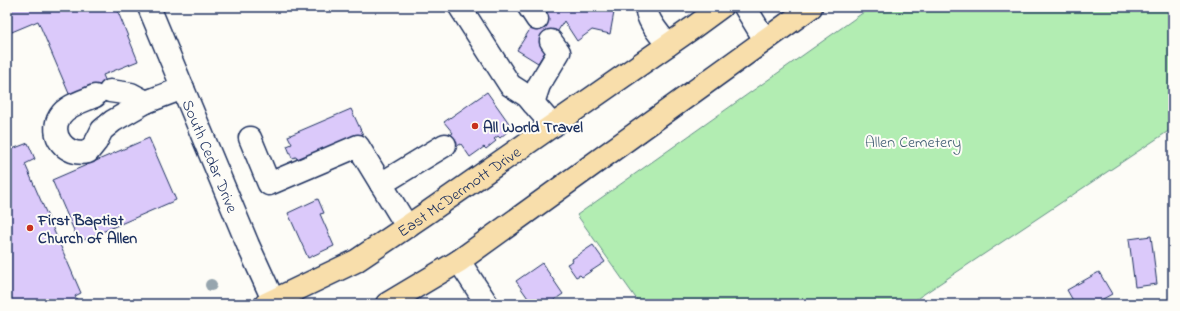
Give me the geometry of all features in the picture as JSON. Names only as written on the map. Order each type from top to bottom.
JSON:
[{"type":"main road","name":"East McDermott Drive","points":[[272,303],[356,261],[668,46],[721,7]]},
{"type":"main road","points":[[387,304],[459,261],[811,7]]},
{"type":"street","name":"South Cedar Drive","points":[[149,7],[272,303]]},
{"type":"street","points":[[460,7],[510,85],[527,96],[553,126]]},
{"type":"street","points":[[647,7],[646,12],[652,24],[668,46]]},
{"type":"street","points":[[745,7],[765,40]]},
{"type":"street","points":[[533,103],[539,85],[559,52],[552,41]]},
{"type":"street","points":[[146,102],[131,94],[102,94],[70,107],[61,114],[56,124],[56,134],[64,147],[74,152],[88,152],[96,142],[102,130],[113,121],[146,102],[183,88]]},
{"type":"street","points":[[250,138],[269,184],[358,146],[408,226]]},
{"type":"street","points":[[381,184],[445,145]]},
{"type":"street","points":[[459,261],[487,304]]},
{"type":"green space","name":"Allen Cemetery","points":[[871,7],[1173,7],[1173,128],[909,304],[640,304],[577,215]]},
{"type":"building","points":[[7,7],[116,7],[138,61],[103,75],[112,96],[70,96],[38,21],[7,34]]},
{"type":"building","points":[[544,7],[615,7],[610,34],[592,30],[577,41],[564,21],[538,63],[517,50]]},
{"type":"building","points":[[487,92],[511,126],[500,138],[498,136],[494,139],[496,141],[486,149],[484,147],[470,157],[461,144],[457,146],[450,135],[453,133],[444,122]]},
{"type":"building","points":[[351,109],[364,137],[298,161],[296,157],[292,158],[287,146],[292,144],[288,136]]},
{"type":"building","points":[[149,138],[176,200],[79,242],[52,180]]},
{"type":"building","name":"First Baptist Church of Allen","points":[[28,143],[35,159],[25,164],[81,293],[75,296],[79,304],[7,304],[7,151]]},
{"type":"building","points":[[318,199],[324,213],[320,214],[334,246],[308,258],[288,213]]},
{"type":"building","points":[[1151,236],[1157,284],[1135,287],[1129,239]]},
{"type":"building","points":[[593,245],[605,262],[582,277],[580,275],[576,277],[567,264]]},
{"type":"building","points":[[542,263],[563,294],[548,304],[532,304],[516,281]]},
{"type":"building","points":[[1099,272],[1112,294],[1094,304],[1075,304],[1067,290]]},
{"type":"place","name":"All World Travel","points":[[475,126]]},
{"type":"place","name":"First Baptist Church of Allen","points":[[30,228]]}]
